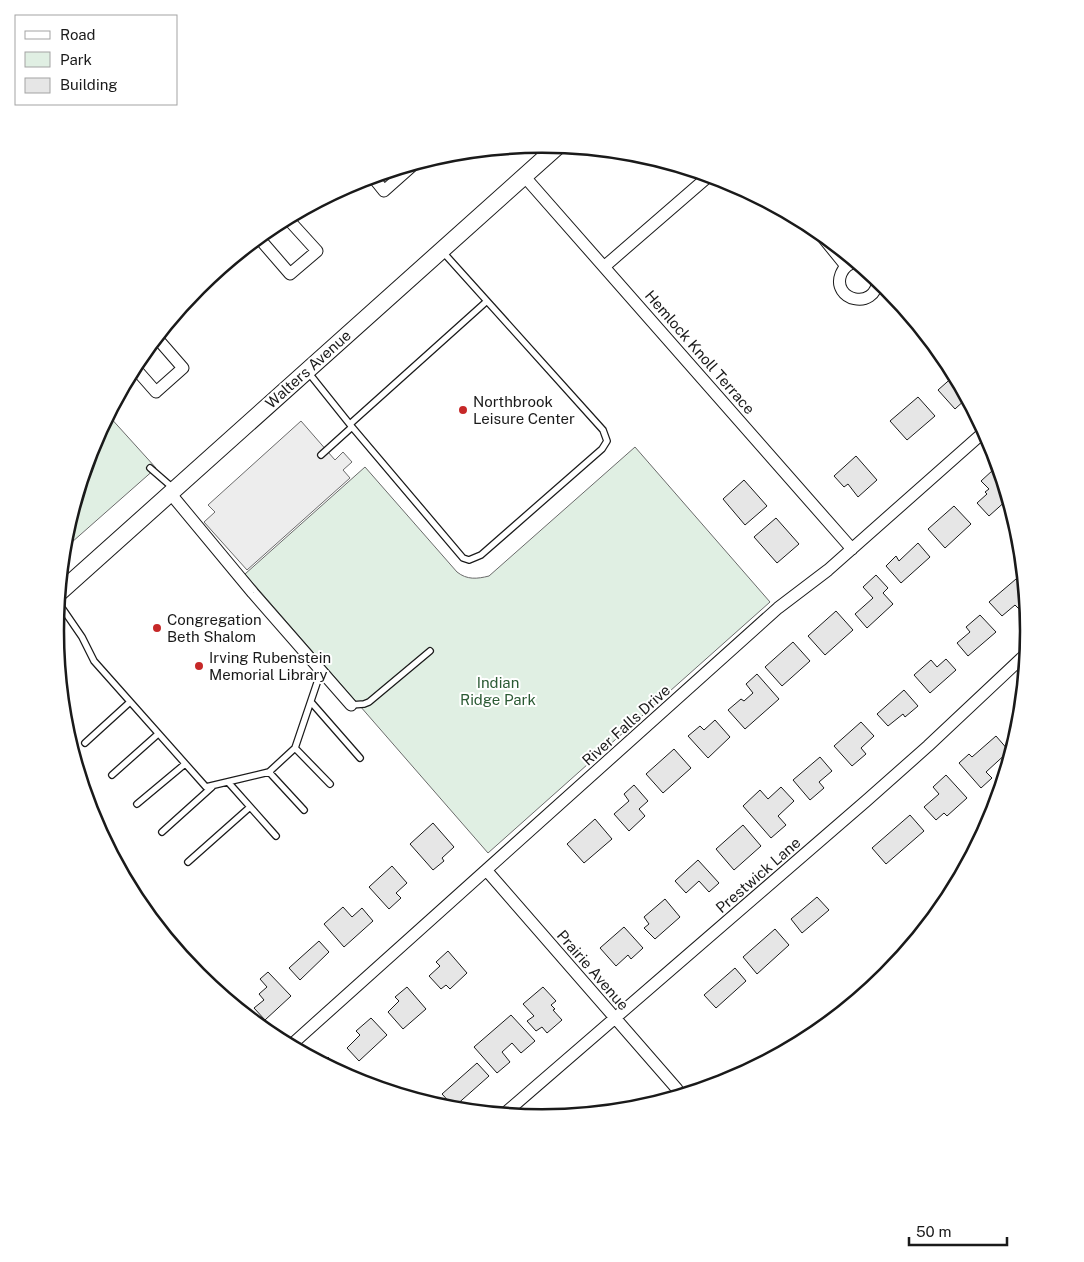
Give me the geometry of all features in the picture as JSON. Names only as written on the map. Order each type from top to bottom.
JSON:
[{"type":"main road","name":"Walters Avenue","points":[[66,586],[550,153]]},
{"type":"street","points":[[377,182],[384,191],[405,173]]},
{"type":"street","name":"Hemlock Knoll Terrace","points":[[524,176],[852,549]]},
{"type":"street","points":[[604,266],[704,181]]},
{"type":"street","points":[[263,243],[290,274],[317,251],[292,224]]},
{"type":"street","points":[[850,265],[842,272],[840,285],[844,293],[852,298],[861,300],[870,296],[876,289]]},
{"type":"street","points":[[139,373],[156,392],[183,368],[161,343]]},
{"type":"street","name":"River Falls Drive","points":[[296,1041],[778,608],[828,570],[979,436]]},
{"type":"street","points":[[172,491],[252,593],[351,706]]},
{"type":"street","name":"Prestwick Lane","points":[[511,1108],[866,801],[1019,660]]},
{"type":"street","name":"Prairie Avenue","points":[[486,871],[677,1089]]},
{"type":"lane","points":[[307,370],[463,558],[468,560],[481,555],[602,449],[607,441],[603,430],[441,250]]},
{"type":"lane","points":[[321,454],[487,301]]},
{"type":"lane","points":[[150,468],[172,491]]},
{"type":"lane","points":[[65,612],[82,637],[94,661],[206,787],[269,772],[295,748],[321,671]]},
{"type":"lane","points":[[351,706],[369,702],[430,651]]},
{"type":"lane","points":[[85,742],[130,702]]},
{"type":"lane","points":[[311,702],[360,758]]},
{"type":"lane","points":[[112,775],[158,734]]},
{"type":"lane","points":[[295,748],[330,784]]},
{"type":"lane","points":[[138,804],[185,764]]},
{"type":"lane","points":[[269,772],[304,810]]},
{"type":"lane","points":[[228,782],[276,836]]},
{"type":"lane","points":[[162,832],[213,786]]},
{"type":"lane","points":[[188,862],[250,807]]},
{"type":"green space","points":[[113,420],[156,468],[72,542],[89,477]]},
{"type":"green space","name":"Indian Ridge Park","points":[[635,447],[770,602],[488,853],[245,574],[365,467],[457,572],[472,578],[489,576]]},
{"type":"shaded area","points":[[301,421],[335,460],[343,452],[352,462],[343,470],[350,478],[247,570],[204,522],[215,512],[208,505]]},
{"type":"building","points":[[949,380],[962,403],[955,409],[938,390]]},
{"type":"building","points":[[918,397],[935,416],[907,440],[890,421]]},
{"type":"building","points":[[856,456],[877,480],[858,497],[848,484],[844,487],[834,476]]},
{"type":"building","points":[[993,470],[1003,504],[989,516],[977,503],[987,494],[985,492],[989,489],[981,481]]},
{"type":"building","points":[[744,480],[767,506],[745,525],[723,499]]},
{"type":"building","points":[[954,506],[971,524],[945,548],[928,529]]},
{"type":"building","points":[[776,518],[799,544],[777,563],[754,537]]},
{"type":"building","points":[[918,543],[930,557],[901,583],[886,566],[896,556],[899,561]]},
{"type":"building","points":[[876,575],[888,588],[883,593],[893,604],[867,628],[855,614],[873,598],[863,587]]},
{"type":"building","points":[[1016,579],[1017,580],[1019,609],[1015,605],[1002,616],[989,602]]},
{"type":"building","points":[[836,611],[853,630],[825,655],[808,636]]},
{"type":"building","points":[[980,615],[996,632],[968,656],[957,643],[970,632],[966,627]]},
{"type":"building","points":[[793,642],[810,661],[782,686],[765,667]]},
{"type":"building","points":[[946,659],[956,670],[930,693],[914,675],[931,660],[937,667]]},
{"type":"building","points":[[757,674],[779,699],[745,729],[728,710],[741,699],[744,701],[753,693],[746,684]]},
{"type":"building","points":[[904,690],[918,706],[905,717],[903,714],[888,726],[877,714]]},
{"type":"building","points":[[715,720],[730,737],[708,758],[688,736],[700,726],[704,730]]},
{"type":"building","points":[[861,722],[874,736],[861,748],[866,754],[852,766],[834,746]]},
{"type":"building","points":[[996,736],[1006,747],[1004,756],[986,772],[992,778],[981,788],[959,763],[969,754],[972,757]]},
{"type":"building","points":[[674,749],[691,768],[663,793],[646,774]]},
{"type":"building","points":[[820,757],[832,771],[819,782],[824,788],[810,800],[793,780]]},
{"type":"building","points":[[946,775],[967,798],[947,816],[944,813],[936,820],[924,807],[939,794],[933,787]]},
{"type":"building","points":[[634,785],[648,801],[639,809],[645,816],[629,831],[614,814],[629,801],[624,794]]},
{"type":"building","points":[[781,787],[794,801],[778,816],[786,825],[771,838],[743,806],[760,790],[768,799]]},
{"type":"building","points":[[910,815],[924,831],[886,864],[872,848]]},
{"type":"building","points":[[595,819],[612,839],[584,863],[567,844]]},
{"type":"building","points":[[433,823],[454,847],[442,858],[444,861],[433,870],[410,844]]},
{"type":"building","points":[[743,825],[761,846],[734,870],[716,849]]},
{"type":"building","points":[[698,860],[719,883],[709,892],[699,881],[686,893],[675,881]]},
{"type":"building","points":[[392,866],[407,883],[396,893],[401,898],[389,909],[369,887]]},
{"type":"building","points":[[817,897],[829,910],[802,933],[791,919]]},
{"type":"building","points":[[665,899],[680,917],[655,939],[644,928],[649,924],[644,917]]},
{"type":"building","points":[[343,907],[352,917],[362,908],[373,921],[344,947],[324,924]]},
{"type":"building","points":[[624,927],[643,948],[631,959],[628,955],[616,966],[600,948]]},
{"type":"building","points":[[775,929],[789,945],[757,974],[743,957]]},
{"type":"building","points":[[319,941],[329,952],[300,980],[289,968]]},
{"type":"building","points":[[448,951],[467,973],[450,989],[446,985],[441,989],[429,976],[440,966],[436,962]]},
{"type":"building","points":[[735,968],[746,981],[716,1008],[704,995]]},
{"type":"building","points":[[268,972],[291,996],[265,1020],[254,1008],[264,1000],[259,994],[267,987],[260,979]]},
{"type":"building","points":[[407,987],[426,1009],[403,1029],[388,1012],[399,1001],[395,997]]},
{"type":"building","points":[[543,987],[556,1001],[551,1005],[562,1020],[547,1033],[542,1027],[536,1031],[527,1021],[534,1016],[523,1004]]},
{"type":"building","points":[[511,1015],[535,1041],[521,1053],[512,1043],[502,1052],[510,1062],[497,1073],[474,1047]]},
{"type":"building","points":[[371,1018],[387,1035],[359,1061],[347,1048],[360,1035],[356,1031]]},
{"type":"building","points":[[477,1063],[489,1076],[460,1102],[447,1100],[442,1094]]},
{"type":"place","name":"Northbrook Leisure Center","points":[[463,410]]},
{"type":"place","name":"Congregation Beth Shalom","points":[[157,628]]},
{"type":"place","name":"Irving Rubenstein Memorial Library","points":[[199,666]]}]
